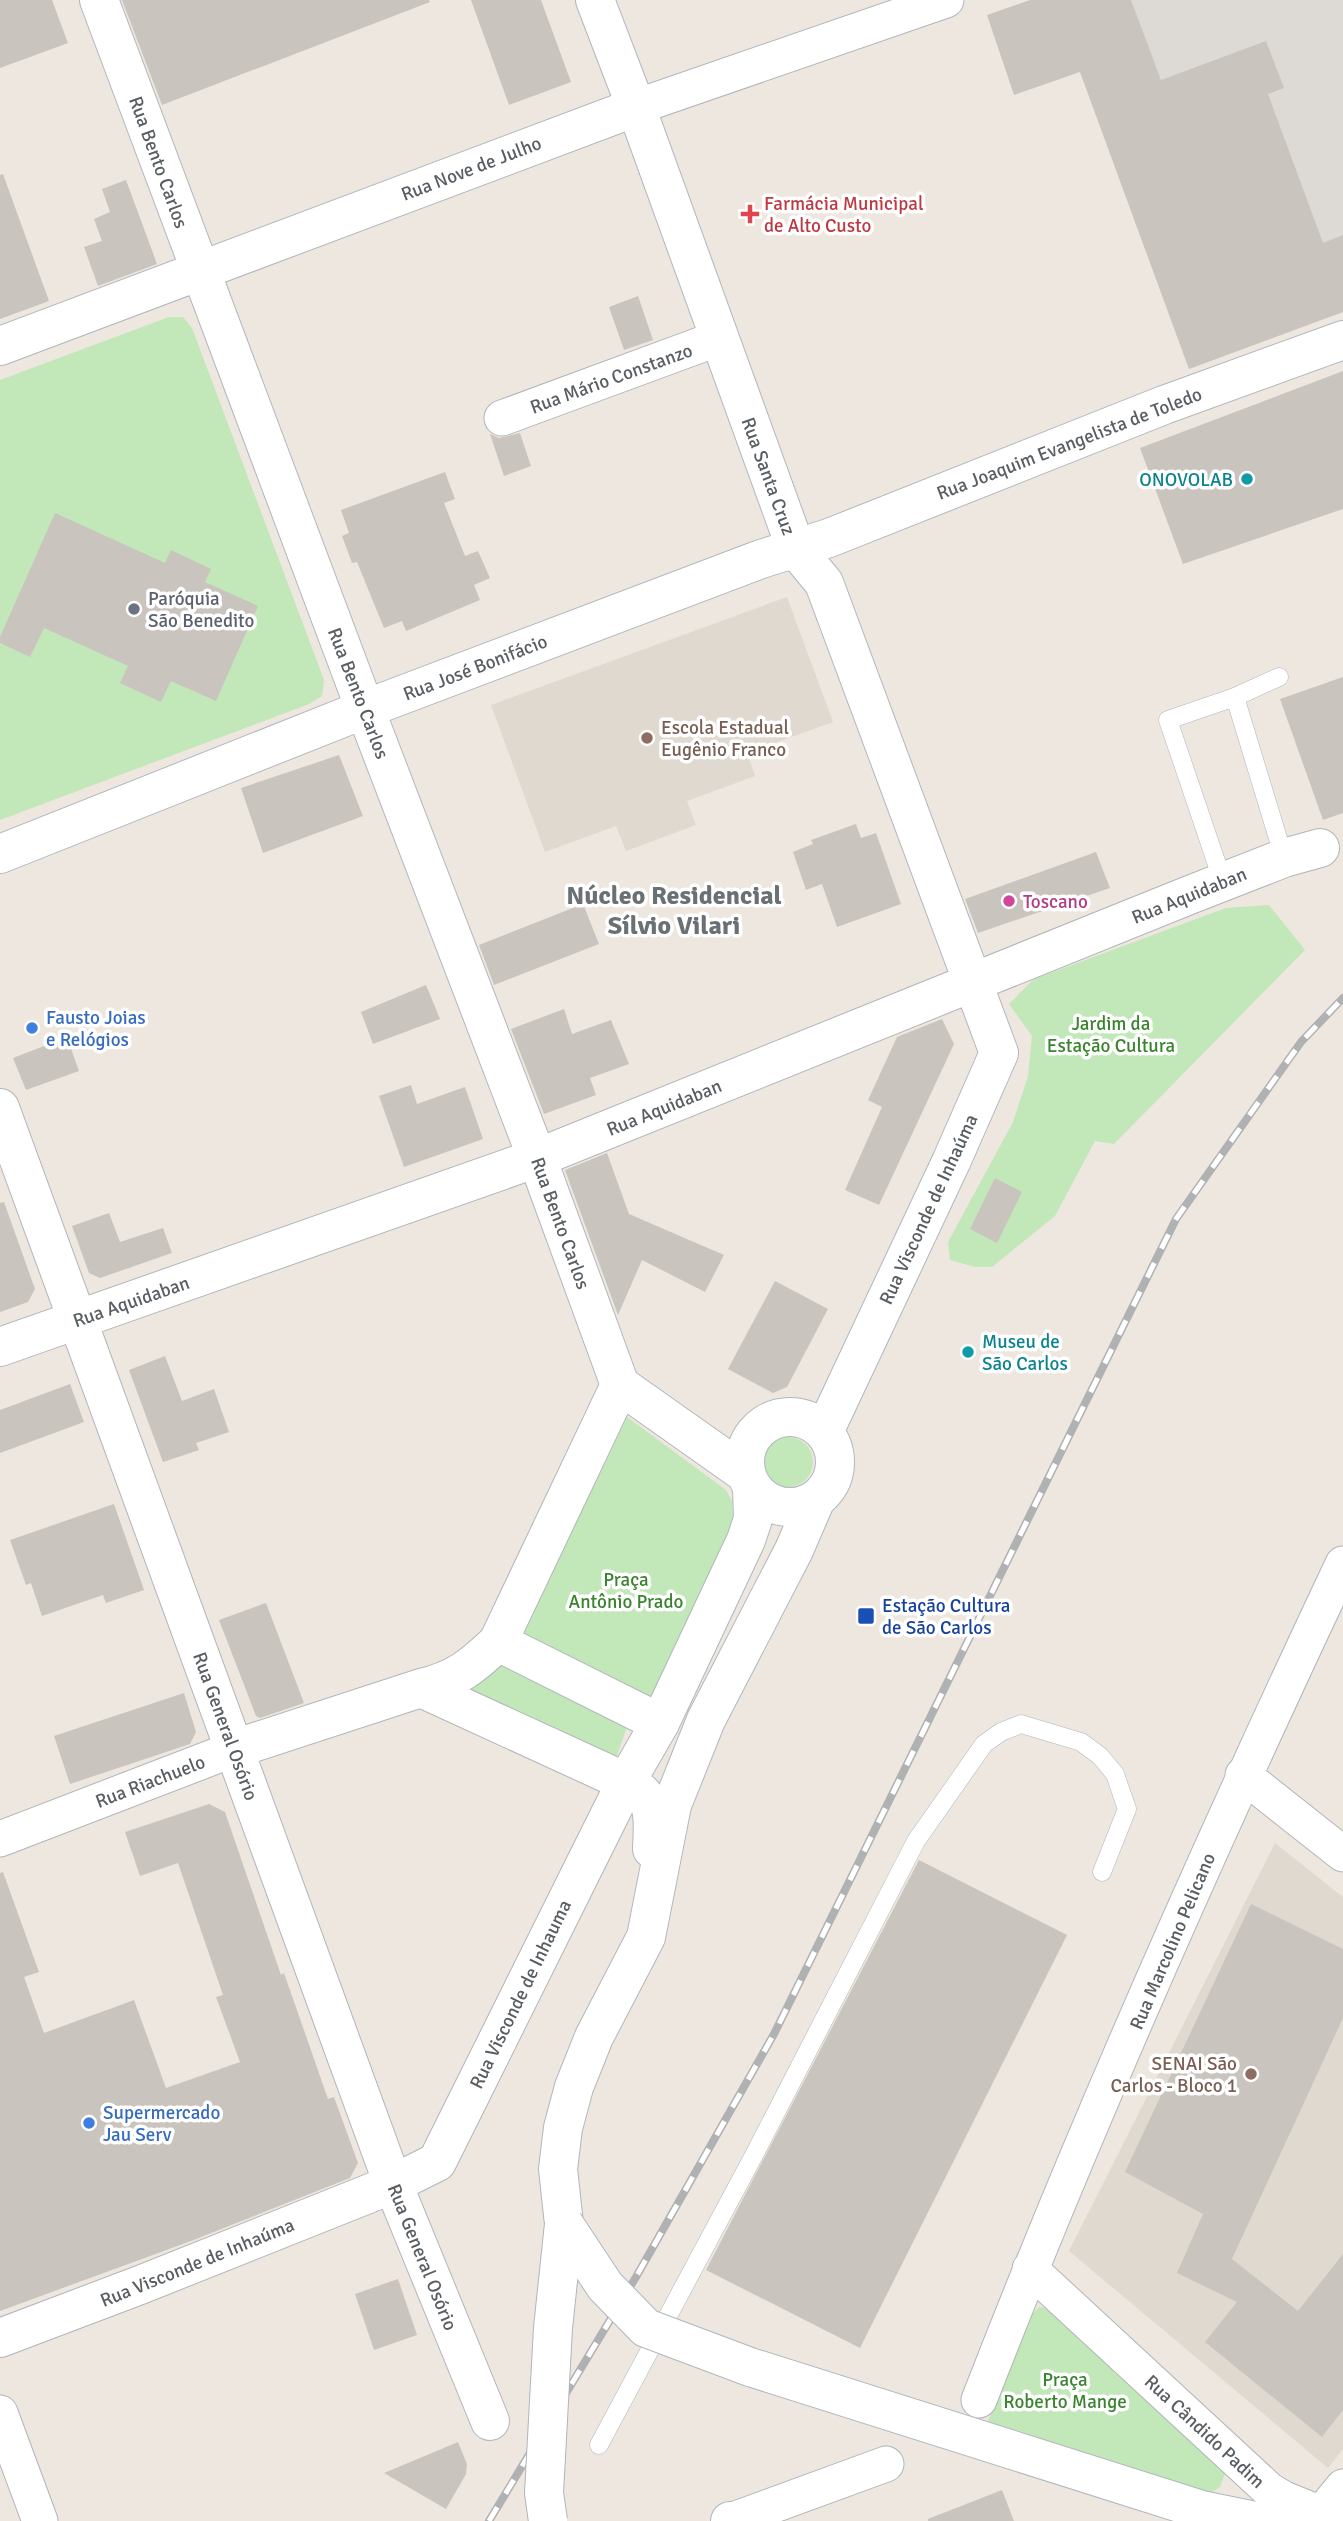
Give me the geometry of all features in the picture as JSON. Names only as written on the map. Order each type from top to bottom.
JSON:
[{"type":"main road","name":"Rua Bento Carlos","points":[[99,0],[199,271],[537,1158],[620,1385]]},
{"type":"main road","name":"Rua Santa Cruz","points":[[595,0],[796,549],[824,583],[974,983]]},
{"type":"main road","name":"Rua Nove de Julho","points":[[0,346],[636,107]]},
{"type":"main road","name":"Rua Joaquim Evangelista de Toledo","points":[[796,549],[1164,405],[1343,340]]},
{"type":"main road","name":"Rua José Bonifácio","points":[[0,853],[365,709],[761,559],[796,549]]},
{"type":"main road","name":"Rua Aquidaban","points":[[0,1347],[537,1158],[1223,882],[1284,858],[1320,848]]},
{"type":"main road","name":"Rua Visconde de Inhaúma","points":[[824,1432],[951,1163],[999,1053],[974,983]]},
{"type":"main road","name":"Rua General Osório","points":[[0,1108],[393,2184],[490,2421]]},
{"type":"main road","points":[[421,1688],[445,1682],[478,1661],[498,1642],[620,1385],[749,1480],[762,1497],[774,1504],[788,1507],[803,1505],[816,1499],[826,1489],[833,1475],[835,1460],[832,1445],[824,1432],[813,1422],[798,1417],[768,1421],[748,1443],[745,1458],[749,1480]]},
{"type":"main road","name":"Rua Visconde de Inhauma","points":[[393,2184],[437,2162],[626,1782],[660,1723],[746,1540],[753,1519],[749,1480]]},
{"type":"main road","points":[[548,2521],[544,2493],[553,2328],[564,2224],[558,2169],[563,2128],[574,2087],[594,2038],[650,1919],[672,1805],[706,1720],[794,1550],[816,1499]]},
{"type":"main road","points":[[498,1642],[660,1723]]},
{"type":"main road","points":[[421,1688],[639,1789],[652,1810],[654,1827],[650,1919]]},
{"type":"main road","name":"Rua Riachuelo","points":[[234,1749],[421,1688]]},
{"type":"main road","name":"Rua Visconde de Inhaúma","points":[[0,2338],[393,2184]]},
{"type":"main road","points":[[564,2224],[605,2286],[646,2328],[750,2367],[1202,2510],[1256,2521]]},
{"type":"main road","points":[[1274,2521],[1327,2511]]},
{"type":"street","name":"Rua Nove de Julho","points":[[636,107],[946,0]]},
{"type":"street","name":"Rua Mário Constanzo","points":[[502,418],[719,338]]},
{"type":"street","name":"Rua Marcolino Pelicano","points":[[979,2400],[1030,2269],[1243,1775],[1343,1564]]},
{"type":"street","name":"Rua Riachuelo","points":[[0,1839],[234,1749]]},
{"type":"street","points":[[1243,1775],[1343,1854]]},
{"type":"street","name":"Rua Cândido Padim","points":[[1030,2269],[1269,2490],[1284,2499],[1327,2511]]},
{"type":"street","points":[[0,2413],[40,2521]]},
{"type":"street","points":[[732,2521],[886,2464]]},
{"type":"lane","points":[[1223,882],[1168,720],[1235,697],[1279,677]]},
{"type":"lane","points":[[1235,697],[1284,858]]},
{"type":"lane","points":[[599,2445],[916,1841],[984,1744],[1001,1732],[1021,1724],[1081,1742],[1100,1756],[1115,1774],[1127,1810],[1102,1872]]},
{"type":"shaded area","points":[[1054,0],[1343,0],[1343,312],[1189,369]]},
{"type":"shaded area","name":"Escola Estadual Eugênio Franco","points":[[787,597],[833,722],[747,753],[755,776],[687,801],[696,825],[626,851],[616,826],[545,852],[491,705]]},
{"type":"shaded area","name":"SENAI São Carlos - Bloco 1","points":[[1275,1843],[1343,1897],[1343,2449],[1328,2468],[1069,2251]]},
{"type":"green space","points":[[169,317],[183,317],[192,328],[324,680],[322,696],[309,704],[0,820],[0,380]]},
{"type":"green space","name":"Jardim da Estação Cultura","points":[[1269,905],[1305,950],[1114,1144],[1095,1141],[1055,1216],[992,1267],[975,1267],[950,1260],[948,1242],[1013,1122],[1028,1076],[1032,1036],[1009,1004],[1034,979],[1226,908]]},
{"type":"green space","name":"Praça Antônio Prado","points":[[627,1417],[726,1490],[732,1501],[733,1522],[655,1700],[520,1634],[527,1626]]},
{"type":"green space","points":[[788,1437],[805,1445],[813,1462],[805,1479],[788,1487],[771,1479],[763,1462],[771,1445]]},
{"type":"green space","points":[[498,1663],[627,1727],[613,1767],[463,1688]]},
{"type":"green space","name":"Praça Roberto Mange","points":[[1039,2307],[1059,2309],[1226,2471],[1220,2487],[1210,2493],[987,2423],[1029,2317]]},
{"type":"building","points":[[0,0],[52,0],[68,43],[0,68]]},
{"type":"building","points":[[122,0],[429,0],[430,2],[162,105]]},
{"type":"building","points":[[471,0],[541,0],[571,82],[509,105]]},
{"type":"building","points":[[1030,0],[1131,0],[1161,80],[1266,41],[1284,88],[1268,94],[1323,243],[1343,235],[1343,312],[1189,369],[1080,72],[1014,95],[987,15]]},
{"type":"building","points":[[3,174],[49,301],[0,319],[0,175]]},
{"type":"building","points":[[126,180],[157,264],[98,286],[84,247],[102,241],[94,219],[110,212],[102,189]]},
{"type":"building","points":[[638,296],[653,340],[624,350],[609,307]]},
{"type":"building","name":"ONOVOLAB","points":[[1343,371],[1343,509],[1183,564],[1140,448]]},
{"type":"building","points":[[520,433],[531,466],[504,476],[490,434],[499,438]]},
{"type":"building","points":[[445,472],[455,499],[444,503],[465,556],[478,551],[490,578],[474,585],[480,600],[406,631],[402,621],[384,628],[357,562],[352,563],[342,536],[349,533],[341,510]]},
{"type":"building","name":"Paróquia São Benedito","points":[[55,513],[165,563],[171,550],[211,569],[205,582],[258,606],[216,701],[171,681],[161,702],[120,683],[128,666],[44,628],[30,657],[0,643],[0,637]]},
{"type":"building","points":[[1343,677],[1343,813],[1323,820],[1280,699]]},
{"type":"building","points":[[339,755],[363,816],[263,853],[241,788]]},
{"type":"building","points":[[856,824],[861,838],[876,833],[901,904],[837,927],[822,884],[806,890],[793,852],[813,844],[811,840]]},
{"type":"building","points":[[1096,852],[1110,888],[978,933],[965,899]]},
{"type":"building","points":[[583,904],[599,944],[494,985],[479,945]]},
{"type":"building","points":[[426,985],[440,1019],[373,1044],[361,1012]]},
{"type":"building","points":[[564,1009],[572,1034],[611,1020],[629,1064],[590,1078],[596,1095],[544,1114],[511,1029]]},
{"type":"building","points":[[942,1019],[954,1044],[879,1205],[845,1190],[882,1107],[868,1100],[897,1037]]},
{"type":"building","points":[[57,1041],[60,1047],[69,1043],[79,1071],[26,1090],[13,1058]]},
{"type":"building","points":[[411,1085],[417,1104],[465,1087],[483,1139],[404,1167],[379,1096]]},
{"type":"building","points":[[607,1153],[629,1214],[724,1255],[705,1292],[642,1260],[618,1315],[565,1170]]},
{"type":"building","points":[[995,1178],[1022,1192],[997,1243],[970,1229]]},
{"type":"building","points":[[4,1202],[35,1289],[28,1302],[0,1312],[0,1203]]},
{"type":"building","points":[[109,1213],[120,1242],[163,1228],[172,1253],[100,1278],[89,1273],[72,1226]]},
{"type":"building","points":[[775,1281],[828,1309],[787,1387],[773,1393],[728,1369]]},
{"type":"building","points":[[165,1356],[182,1401],[214,1389],[229,1432],[196,1443],[199,1450],[163,1462],[129,1370]]},
{"type":"building","points":[[70,1384],[84,1422],[0,1453],[0,1410]]},
{"type":"building","points":[[114,1504],[144,1590],[106,1603],[103,1595],[42,1616],[31,1583],[26,1585],[10,1540]]},
{"type":"building","points":[[266,1603],[304,1703],[260,1718],[256,1716],[219,1620]]},
{"type":"building","points":[[184,1693],[196,1732],[190,1744],[70,1784],[54,1736]]},
{"type":"building","name":"Supermercado Jau Serv","points":[[209,1804],[225,1812],[281,1975],[284,1973],[328,2099],[334,2097],[358,2163],[350,2178],[191,2241],[0,2311],[0,1873],[3,1872],[39,1972],[24,1977],[44,2033],[134,2000],[166,2088],[240,2062],[216,1997],[223,1995],[178,1863],[140,1876],[125,1832]]},
{"type":"building","points":[[919,1860],[1067,1935],[860,2348],[706,2270]]},
{"type":"building","points":[[1251,1904],[1343,1949],[1343,2018],[1232,2259],[1298,2311],[1343,2254],[1343,2410],[1322,2437],[1205,2342],[1237,2302],[1177,2273],[1203,2214],[1125,2172]]},
{"type":"building","points":[[398,2279],[417,2335],[374,2350],[355,2294]]},
{"type":"building","points":[[458,2442],[467,2464],[466,2474],[446,2509],[384,2473]]},
{"type":"building","points":[[1002,2490],[1014,2521],[928,2521],[928,2519]]},
{"type":"railway","points":[[489,2521],[636,2277],[774,2034],[1176,1219],[1301,1042],[1343,998]]},
{"type":"place","name":"Farmácia Municipal de Alto Custo","points":[[750,214]]},
{"type":"place","name":"ONOVOLAB","points":[[1247,479]]},
{"type":"place","name":"Paróquia São Benedito","points":[[134,609]]},
{"type":"place","name":"Escola Estadual Eugênio Franco","points":[[647,738]]},
{"type":"place","name":"Toscano","points":[[1009,901]]},
{"type":"place","name":"Fausto Joias e Relógios","points":[[32,1028]]},
{"type":"place","name":"Museu de São Carlos","points":[[968,1352]]},
{"type":"place","name":"Estação Cultura de São Carlos","points":[[866,1616]]},
{"type":"place","name":"SENAI São Carlos - Bloco 1","points":[[1251,2074]]},
{"type":"place","name":"Supermercado Jau Serv","points":[[89,2123]]},
{"type":"district","name":"Núcleo Residencial Sílvio Vilari","points":[[674,910]]}]
